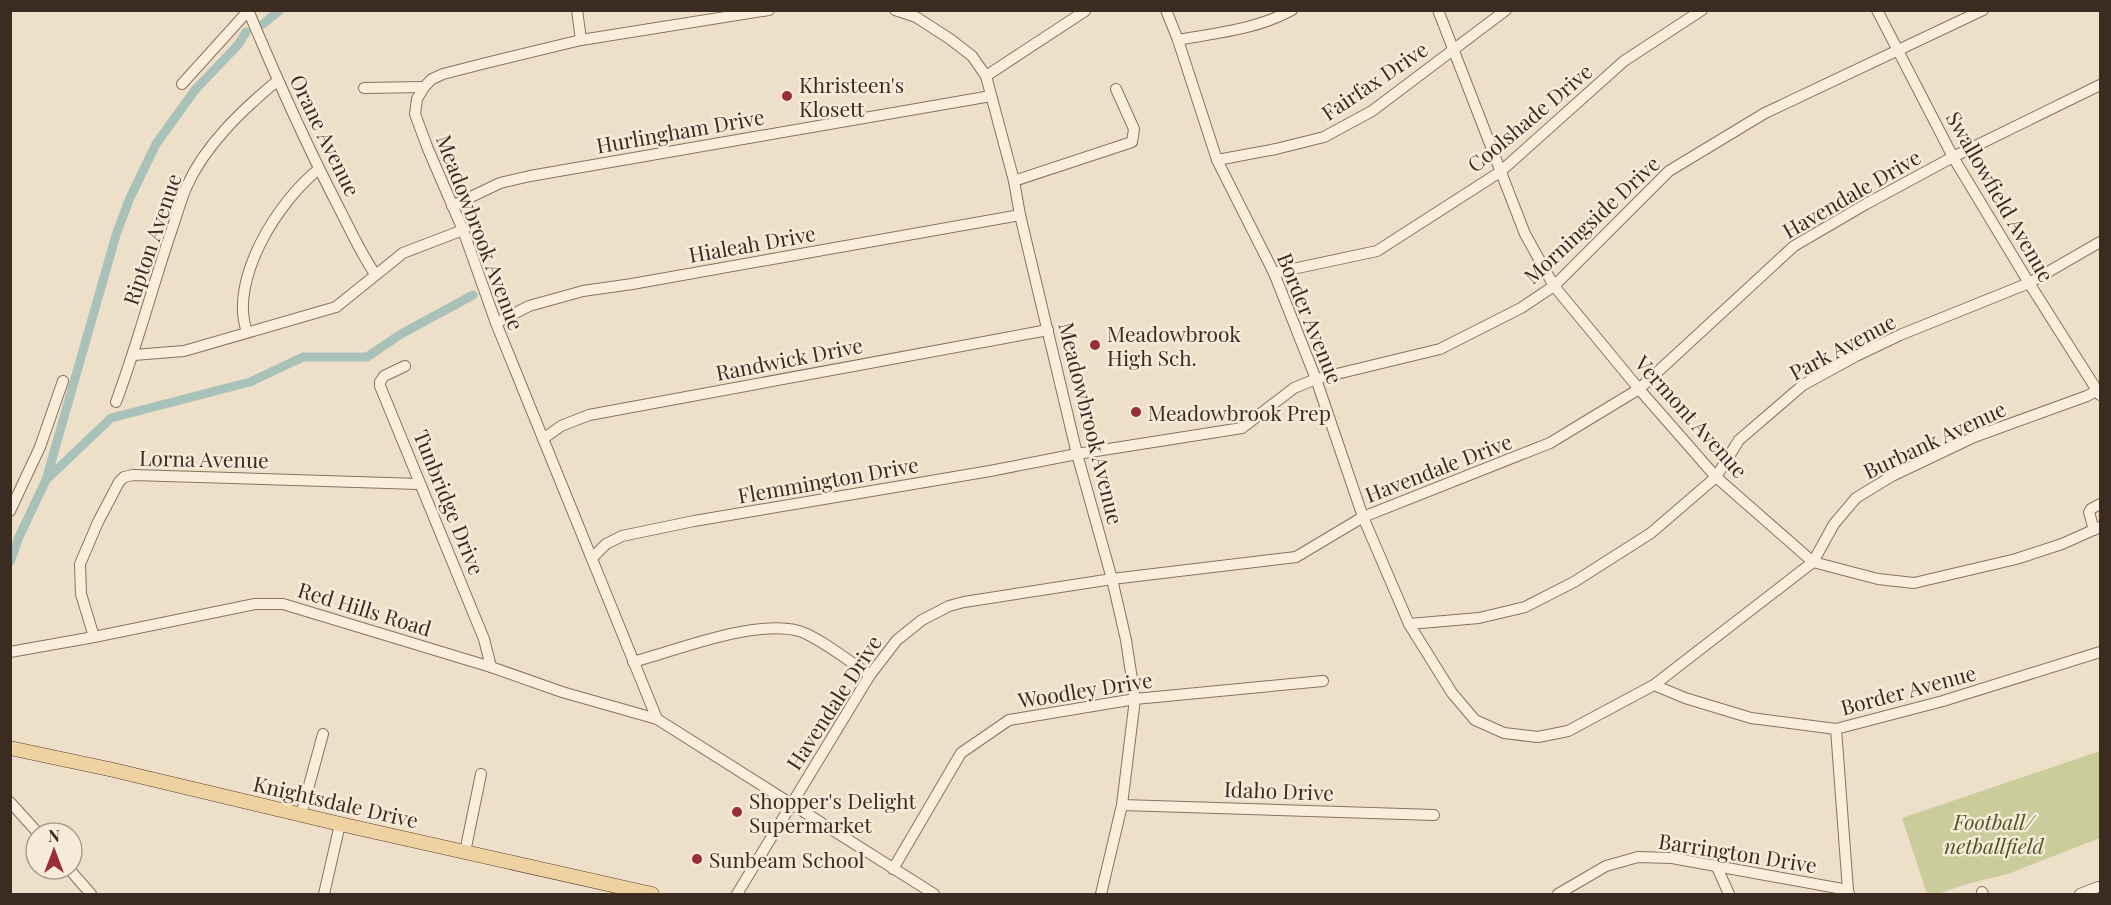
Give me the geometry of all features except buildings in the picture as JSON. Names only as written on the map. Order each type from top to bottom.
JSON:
[{"type":"main road","name":"Knightsdale Drive","points":[[11,749],[109,769],[644,893]]},
{"type":"street","points":[[577,10],[581,40]]},
{"type":"street","points":[[364,88],[424,87],[432,79],[443,74],[581,40],[769,10]]},
{"type":"street","name":"Meadowbrook Avenue","points":[[895,10],[916,17],[950,39],[972,56],[986,76],[1014,181],[1077,454],[1112,579],[1126,640],[1135,699],[1122,805],[1101,894]]},
{"type":"street","points":[[986,76],[1085,10]]},
{"type":"street","name":"Border Avenue","points":[[1166,10],[1179,40],[1217,160],[1274,273],[1316,379],[1363,517],[1409,624],[1452,693],[1475,720],[1504,733],[1538,737],[1568,731],[1654,685],[1685,698],[1751,718],[1836,729],[1943,702],[2100,652]]},
{"type":"street","points":[[1179,40],[1279,18],[1292,10]]},
{"type":"street","name":"Vermont Avenue","points":[[1438,10],[1525,234],[1554,286],[1639,389],[1716,477],[1813,562],[1878,579],[1914,583],[2016,559],[2062,544],[2097,528]]},
{"type":"street","name":"Fairfax Drive","points":[[1217,160],[1324,137],[1372,111],[1506,10]]},
{"type":"street","name":"Coolshade Drive","points":[[1274,273],[1377,251],[1500,172],[1624,62],[1701,10]]},
{"type":"street","name":"Swallowfield Avenue","points":[[1877,10],[1953,157],[2029,283],[2100,392]]},
{"type":"street","name":"Morningside Drive","points":[[1077,454],[1242,428],[1294,388],[1316,379],[1440,349],[1521,308],[1554,286],[1669,171],[1765,113],[1983,10]]},
{"type":"street","points":[[182,84],[248,11]]},
{"type":"street","name":"Orane Avenue","points":[[248,11],[277,81],[319,169],[361,253],[375,274]]},
{"type":"street","name":"Ripton Avenue","points":[[116,402],[134,355],[159,268],[186,187],[210,147],[250,103],[277,81]]},
{"type":"street","name":"Havendale Drive","points":[[737,894],[870,675],[897,640],[922,620],[949,606],[964,602],[1112,579],[1296,557],[1363,517],[1550,443],[1639,389],[1794,246],[1953,157],[2100,85]]},
{"type":"street","name":"Meadowbrook Avenue","points":[[424,87],[417,99],[415,114],[463,230],[496,323],[657,719]]},
{"type":"street","points":[[1014,181],[1132,142],[1134,129],[1116,89]]},
{"type":"street","name":"Hurlingham Drive","points":[[452,206],[500,183],[530,176],[991,96]]},
{"type":"street","points":[[247,332],[243,321],[242,304],[245,284],[253,260],[287,201],[302,182],[319,169]]},
{"type":"street","name":"Hialeah Drive","points":[[496,323],[529,306],[583,291],[1020,215]]},
{"type":"street","points":[[134,355],[184,351],[336,307],[403,252],[463,230]]},
{"type":"street","name":"Park Avenue","points":[[1409,624],[1479,618],[1525,607],[1574,582],[1652,533],[1716,477],[1739,440],[1803,385],[1900,335],[2029,283],[2100,242]]},
{"type":"street","name":"Randwick Drive","points":[[543,439],[561,426],[590,415],[1048,330]]},
{"type":"street","name":"Tunbridge Drive","points":[[405,366],[384,376],[380,382],[403,436],[419,484],[484,639],[491,667]]},
{"type":"street","points":[[10,511],[40,447],[63,381]]},
{"type":"street","name":"Burbank Avenue","points":[[1813,562],[1834,524],[1847,507],[1856,498],[1892,476],[1974,437],[2100,392]]},
{"type":"street","name":"Flemmington Drive","points":[[592,558],[606,544],[622,536],[694,521],[1077,454]]},
{"type":"street","name":"Lorna Avenue","points":[[94,637],[81,594],[80,564],[115,489],[124,477],[134,475],[419,484]]},
{"type":"street","points":[[2097,528],[2089,512],[2100,504]]},
{"type":"street","points":[[1654,685],[1813,562]]},
{"type":"street","name":"Red Hills Road","points":[[10,652],[255,604],[283,604],[491,667],[562,692],[657,719],[934,894]]},
{"type":"street","points":[[633,662],[753,630],[784,629],[801,632],[870,675]]},
{"type":"street","name":"Woodley Drive","points":[[893,869],[962,753],[1009,720],[1135,699],[1323,681]]},
{"type":"street","points":[[1836,729],[1849,892]]},
{"type":"street","points":[[301,815],[323,734]]},
{"type":"street","points":[[465,852],[481,774]]},
{"type":"street","points":[[10,802],[27,821]]},
{"type":"street","name":"Idaho Drive","points":[[1122,805],[1434,814]]},
{"type":"street","points":[[324,894],[340,824]]},
{"type":"street","name":"Barrington Drive","points":[[1558,894],[1606,866],[1638,857],[1672,858],[1716,865],[1849,892]]},
{"type":"street","points":[[1716,865],[1729,894]]},
{"type":"street","points":[[80,881],[91,894]]},
{"type":"street","points":[[2080,894],[2098,887]]},
{"type":"green space","name":"Football/ netballfield","points":[[2100,751],[2100,838],[2008,874],[1938,894],[1927,894],[1902,818]]},
{"type":"waterway","points":[[263,24],[280,10]]},
{"type":"waterway","points":[[10,562],[19,537],[46,480],[116,235],[129,200],[156,144],[195,90],[238,45],[246,32]]},
{"type":"waterway","points":[[47,479],[111,418],[250,382],[303,357],[367,357],[401,334],[473,295]]},
{"type":"place","name":"Khristeen's Klosett","points":[[787,96]]},
{"type":"place","name":"Meadowbrook High Sch.","points":[[1095,345]]},
{"type":"place","name":"Meadowbrook Prep","points":[[1136,412]]},
{"type":"place","name":"Shopper's Delight Supermarket","points":[[737,812]]},
{"type":"place","name":"Sunbeam School","points":[[697,859]]}]
